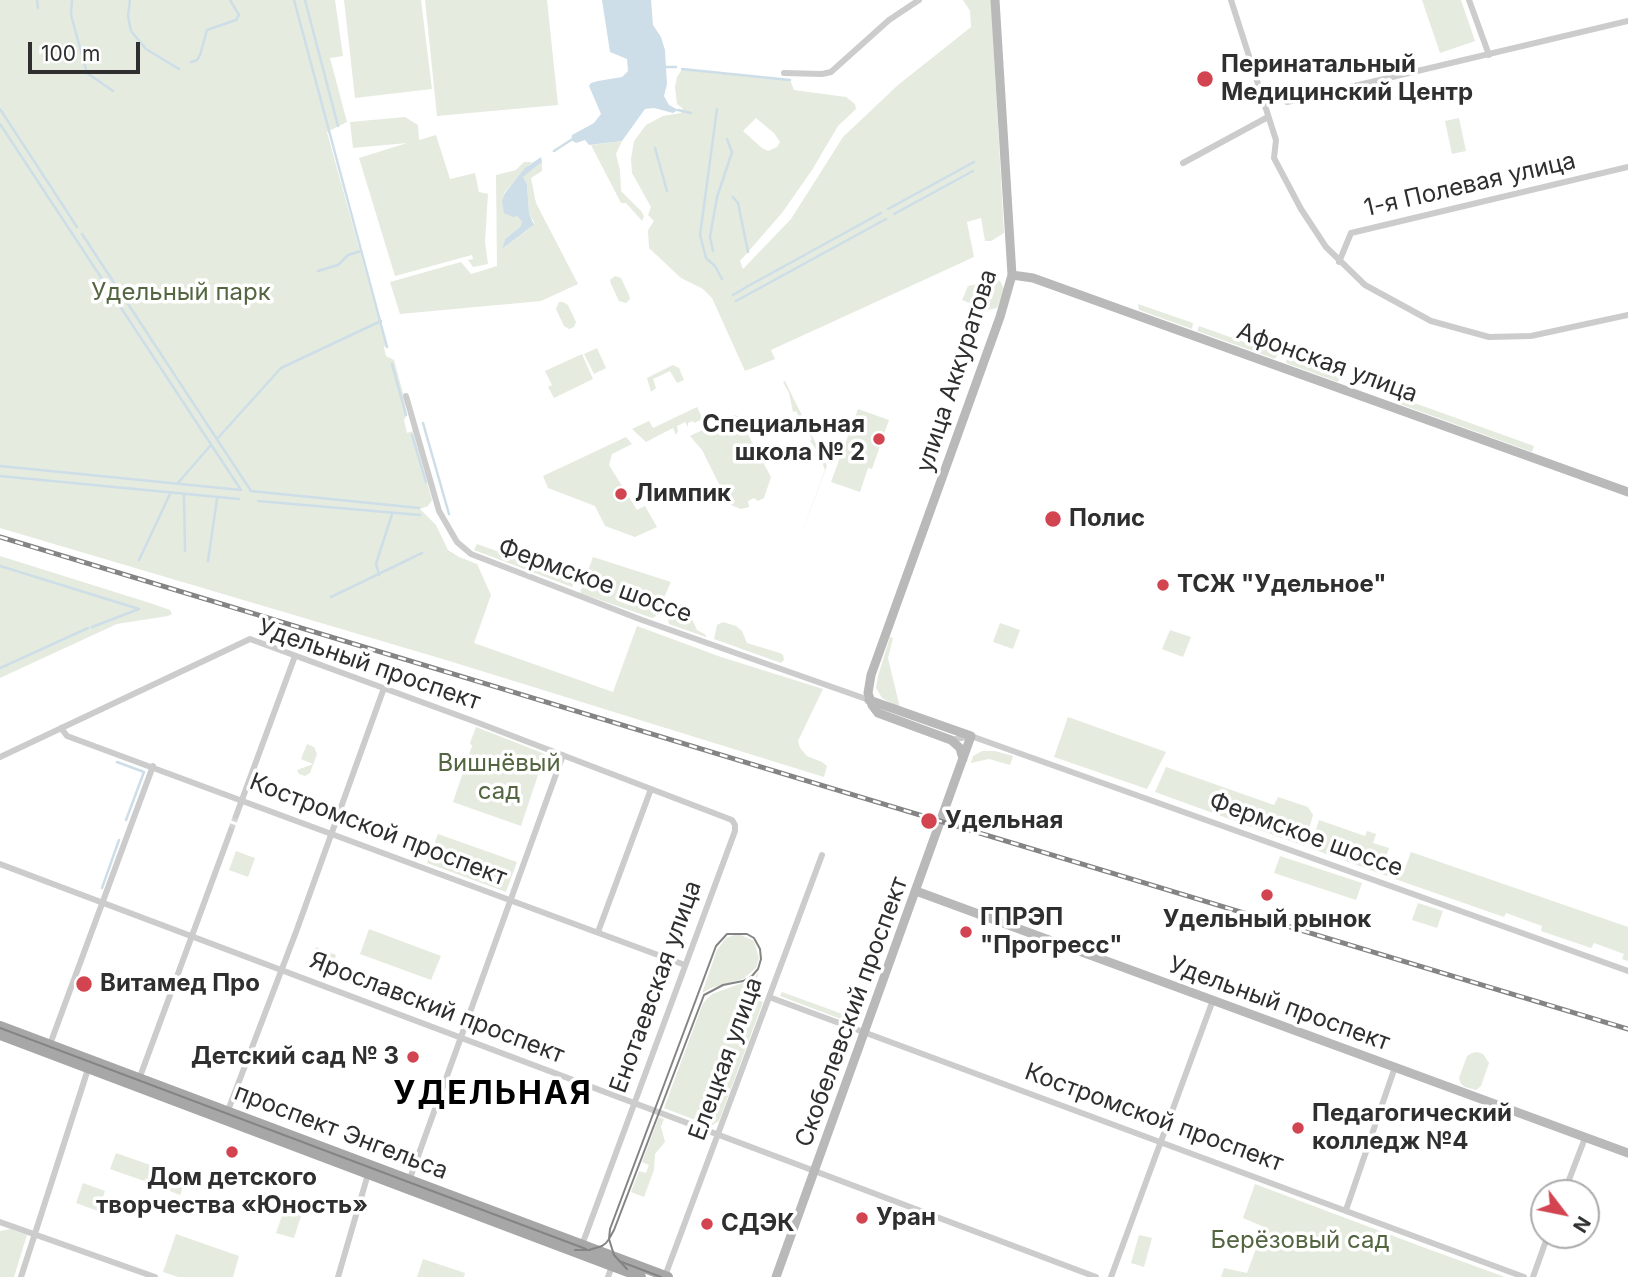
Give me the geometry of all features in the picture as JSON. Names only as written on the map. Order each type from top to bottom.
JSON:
[{"type":"main road","name":"проспект Энгельса","points":[[0,1026],[48,1048],[226,1116],[667,1276]]},
{"type":"main road","name":"проспект Энгельса","points":[[0,1035],[48,1048]]},
{"type":"main road","name":"проспект Энгельса","points":[[226,1116],[368,1174],[408,1184],[642,1277]]},
{"type":"street","points":[[784,73],[831,72],[889,20],[919,0]]},
{"type":"street","name":"улица Аккуратова","points":[[869,700],[871,676],[1000,317],[1012,275],[995,0]]},
{"type":"street","points":[[1231,0],[1276,140],[1274,158],[1309,224],[1339,262],[1365,285],[1412,312],[1447,327],[1489,337],[1531,337],[1628,315]]},
{"type":"street","points":[[1469,0],[1489,55]]},
{"type":"street","points":[[1287,102],[1628,21]]},
{"type":"street","points":[[1183,163],[1268,117]]},
{"type":"street","name":"1-я Полевая улица","points":[[1339,262],[1351,233],[1628,167]]},
{"type":"street","name":"Афонская улица","points":[[1012,275],[1033,278],[1628,492]]},
{"type":"street","name":"Фермское шоссе","points":[[406,396],[439,510],[457,542],[471,554],[642,620],[1628,971]]},
{"type":"street","name":"Удельный проспект","points":[[0,757],[246,639],[563,755],[734,822]]},
{"type":"street","points":[[236,816],[295,656]]},
{"type":"street","points":[[226,1116],[384,688]]},
{"type":"street","name":"Фермское шоссе","points":[[869,700],[878,713],[951,740]]},
{"type":"street","name":"Костромской проспект","points":[[61,728],[67,736],[685,965]]},
{"type":"street","points":[[951,740],[971,736]]},
{"type":"street","name":"Скобелевский проспект","points":[[776,1277],[971,736]]},
{"type":"street","points":[[951,740],[960,748],[963,759]]},
{"type":"street","points":[[408,1184],[563,755]]},
{"type":"street","points":[[48,1048],[153,766]]},
{"type":"street","points":[[597,932],[651,789]]},
{"type":"street","name":"Енотаевская улица","points":[[582,1245],[735,831],[734,822]]},
{"type":"street","points":[[138,1083],[231,830]]},
{"type":"street","name":"Елецкая улица","points":[[667,1276],[822,855]]},
{"type":"street","name":"Ярославский проспект","points":[[0,864],[1096,1277]]},
{"type":"street","name":"Удельный проспект","points":[[916,891],[1628,1153]]},
{"type":"street","name":"Костромской проспект","points":[[769,997],[1524,1277]]},
{"type":"street","points":[[1111,1277],[1213,1000]]},
{"type":"street","points":[[21,1277],[90,1064]]},
{"type":"street","points":[[1346,1210],[1395,1067]]},
{"type":"street","points":[[1569,1179],[1585,1138]]},
{"type":"street","points":[[338,1277],[368,1174]]},
{"type":"street","points":[[0,1222],[155,1277]]},
{"type":"street","points":[[1533,1277],[1543,1249]]},
{"type":"street","points":[[608,1277],[612,1266]]},
{"type":"green space","name":"Удельный парк","points":[[0,0],[335,0],[343,56],[330,58],[347,122],[327,132],[386,346],[386,356],[394,360],[403,393],[407,433],[413,431],[432,500],[428,506],[420,509],[436,525],[448,550],[477,564],[491,595],[474,643],[613,692],[637,626],[721,657],[823,689],[798,741],[807,756],[827,766],[824,777],[446,660],[0,528]]},
{"type":"green space","points":[[344,0],[421,0],[432,89],[355,98]]},
{"type":"green space","points":[[425,0],[547,0],[558,105],[437,116]]},
{"type":"green space","points":[[963,0],[991,0],[1004,233],[991,241],[985,241],[981,218],[967,222],[974,257],[771,350],[775,359],[745,371],[712,298],[703,289],[681,278],[649,248],[648,230],[654,221],[648,215],[651,207],[632,173],[634,141],[646,125],[663,116],[681,113],[683,109],[677,104],[675,87],[682,69],[790,80],[794,90],[846,97],[855,104],[856,109],[838,126],[782,213],[740,261],[743,269],[791,219],[843,137],[898,85],[971,27],[970,11]],"holes":[[[756,118],[774,133],[780,142],[777,147],[768,151],[743,131]]]},
{"type":"green space","points":[[1422,0],[1461,0],[1475,41],[1440,53]]},
{"type":"green space","points":[[405,117],[418,125],[419,140],[436,135],[450,179],[475,173],[479,192],[488,194],[485,242],[488,264],[473,267],[468,260],[473,259],[472,255],[395,276],[359,158],[407,143],[353,148],[350,122]]},
{"type":"green space","points":[[1459,118],[1466,151],[1452,154],[1445,121]]},
{"type":"green space","points":[[622,141],[616,154],[621,191],[641,211],[644,216],[642,221],[626,203],[621,203],[591,145]]},
{"type":"green space","points":[[524,162],[532,162],[504,193],[522,221],[520,227],[505,239],[502,249],[532,227],[534,222],[529,213],[527,184],[523,177],[542,162],[542,171],[531,178],[536,203],[578,284],[541,301],[400,314],[390,282],[461,262],[471,274],[497,266],[496,175],[516,170]]},
{"type":"green space","points":[[615,276],[621,278],[629,295],[630,299],[626,303],[619,301],[611,284],[610,280]]},
{"type":"green space","points":[[1000,281],[1004,289],[997,308],[987,310],[962,300],[968,286]]},
{"type":"green space","points":[[559,302],[568,305],[576,322],[574,327],[569,329],[564,326],[556,309]]},
{"type":"green space","points":[[1138,304],[1193,323],[1192,329],[1139,310]]},
{"type":"green space","points":[[1199,326],[1278,354],[1275,359],[1197,331]]},
{"type":"green space","points":[[597,348],[606,368],[594,374],[584,354]]},
{"type":"green space","points":[[582,354],[593,379],[554,398],[548,387],[552,385],[545,371]]},
{"type":"green space","points":[[1287,357],[1340,376],[1338,382],[1286,363]]},
{"type":"green space","points":[[673,365],[679,368],[684,380],[677,383],[670,371],[653,379],[656,388],[651,392],[647,378]]},
{"type":"green space","points":[[785,381],[827,466],[795,551],[825,470],[821,460],[823,459],[810,441],[812,439],[807,430],[804,431],[796,411],[793,412],[789,393],[783,382]]},
{"type":"green space","points":[[1395,396],[1534,446],[1532,452],[1394,402]]},
{"type":"green space","points":[[697,407],[703,419],[688,423],[688,427],[685,422],[677,426],[676,435],[673,428],[646,442],[632,429],[649,421],[653,428]]},
{"type":"green space","points":[[858,409],[889,420],[872,469],[868,468],[860,492],[831,482]]},
{"type":"green space","points":[[734,415],[738,416],[771,477],[764,498],[758,501],[754,498],[748,501],[749,507],[741,509],[731,505],[724,486],[721,487],[702,450],[690,436]]},
{"type":"green space","points":[[626,437],[632,444],[612,454],[609,465],[637,510],[645,506],[657,527],[635,537],[605,526],[595,506],[548,488],[543,476]]},
{"type":"green space","points":[[477,544],[575,579],[572,587],[474,550]]},
{"type":"green space","points":[[0,556],[150,603],[170,610],[172,614],[117,624],[0,678]]},
{"type":"green space","points":[[593,557],[671,582],[655,617],[580,593]]},
{"type":"green space","points":[[675,602],[686,606],[697,630],[706,637],[669,624]]},
{"type":"green space","points":[[723,622],[742,631],[747,643],[780,653],[784,660],[781,663],[714,639],[717,625]]},
{"type":"green space","points":[[1000,623],[1020,630],[1013,649],[993,642]]},
{"type":"green space","points":[[1170,630],[1191,637],[1183,657],[1162,649]]},
{"type":"green space","points":[[890,637],[893,638],[888,658],[900,708],[882,698],[876,688]]},
{"type":"green space","points":[[1068,717],[1166,752],[1147,789],[1054,757]]},
{"type":"green space","name":"Вишнёвый сад","points":[[476,727],[545,754],[521,826],[453,802]]},
{"type":"green space","points":[[307,744],[314,747],[317,754],[310,773],[305,776],[297,770],[313,764],[301,759]]},
{"type":"green space","points":[[982,751],[1013,756],[1010,765],[989,759],[971,763],[973,756]]},
{"type":"green space","points":[[1166,767],[1274,805],[1278,797],[1308,807],[1313,815],[1304,846],[1155,792]]},
{"type":"green space","points":[[1319,820],[1365,836],[1367,831],[1376,834],[1373,843],[1389,848],[1384,863],[1390,865],[1387,876],[1310,848]]},
{"type":"green space","points":[[438,834],[517,862],[506,892],[427,863]]},
{"type":"green space","points":[[236,851],[255,858],[248,877],[229,870]]},
{"type":"green space","points":[[1411,852],[1628,927],[1628,961],[1622,959],[1624,954],[1594,943],[1591,948],[1541,931],[1542,926],[1506,913],[1504,917],[1395,879],[1397,873],[1403,874]]},
{"type":"green space","points":[[1280,856],[1362,883],[1356,900],[1274,873]]},
{"type":"green space","points":[[1418,903],[1443,911],[1437,928],[1412,920]]},
{"type":"green space","points":[[369,929],[441,956],[431,980],[360,954]]},
{"type":"green space","points":[[734,935],[754,941],[759,958],[756,968],[743,979],[702,993],[717,950],[726,938]]},
{"type":"green space","points":[[316,947],[336,955],[331,969],[311,961]]},
{"type":"green space","points":[[759,972],[750,997],[763,1002],[719,1121],[711,1126],[664,1108],[703,1003],[712,994],[753,979]]},
{"type":"green space","points":[[782,992],[856,1019],[854,1024],[780,996]]},
{"type":"green space","points":[[1477,1052],[1483,1054],[1489,1063],[1481,1086],[1476,1090],[1465,1087],[1459,1078],[1467,1056]]},
{"type":"green space","points":[[659,1117],[664,1119],[661,1127],[665,1142],[655,1154],[654,1170],[644,1197],[631,1192],[639,1171],[646,1173],[649,1165],[642,1162]]},
{"type":"green space","points":[[116,1153],[153,1166],[147,1182],[110,1169]]},
{"type":"green space","points":[[163,1170],[186,1179],[180,1195],[157,1186]]},
{"type":"green space","points":[[83,1183],[105,1191],[98,1211],[76,1203]]},
{"type":"green space","name":"Берёзовый сад","points":[[1255,1184],[1505,1277],[1221,1277],[1224,1268],[1247,1273],[1264,1227],[1243,1218]]},
{"type":"green space","points":[[288,1199],[305,1204],[294,1238],[276,1233]]},
{"type":"green space","points":[[10,1229],[27,1235],[14,1277],[0,1277],[0,1231]]},
{"type":"green space","points":[[176,1234],[239,1256],[233,1277],[178,1277],[163,1272]]},
{"type":"green space","points":[[1139,1235],[1152,1238],[1144,1267],[1131,1263]]},
{"type":"green space","points":[[423,1259],[465,1273],[464,1277],[417,1277]]},
{"type":"shaded area","points":[[602,0],[651,0],[653,25],[665,50],[667,84],[664,96],[669,105],[678,110],[673,113],[654,108],[645,109],[622,141],[589,145],[585,140],[576,143],[571,140],[572,135],[594,123],[601,114],[589,86],[598,81],[622,77],[628,71],[627,59],[610,52]]},
{"type":"shaded area","points":[[541,157],[542,162],[523,177],[527,184],[529,213],[534,225],[502,249],[505,239],[520,227],[522,221],[517,216],[504,213],[502,202],[505,193],[525,168]]},
{"type":"waterway","points":[[37,0],[38,8]]},
{"type":"waterway","points":[[72,0],[71,15],[87,73],[113,91]]},
{"type":"waterway","points":[[130,0],[128,16],[131,31],[146,49],[179,69]]},
{"type":"waterway","points":[[191,62],[197,60],[200,55],[207,30],[236,20],[239,15],[230,0]]},
{"type":"waterway","points":[[294,0],[387,347]]},
{"type":"waterway","points":[[305,0],[338,126]]},
{"type":"waterway","points":[[665,67],[676,67]]},
{"type":"waterway","points":[[682,69],[790,80]]},
{"type":"waterway","points":[[0,109],[77,227]]},
{"type":"waterway","points":[[717,109],[700,235],[706,258],[715,266],[722,279]]},
{"type":"waterway","points":[[678,110],[691,113]]},
{"type":"waterway","points":[[0,124],[241,490],[0,466]]},
{"type":"waterway","points":[[713,251],[710,237],[717,197],[732,152],[727,139]]},
{"type":"waterway","points":[[554,151],[571,140]]},
{"type":"waterway","points":[[655,148],[667,191]]},
{"type":"waterway","points":[[888,209],[974,162]]},
{"type":"waterway","points":[[894,214],[973,171]]},
{"type":"waterway","points":[[733,197],[738,203],[748,252]]},
{"type":"waterway","points":[[750,285],[881,213]]},
{"type":"waterway","points":[[736,301],[886,219]]},
{"type":"waterway","points":[[82,234],[251,491],[419,508]]},
{"type":"waterway","points":[[318,271],[338,265],[348,255],[361,251]]},
{"type":"waterway","points":[[733,295],[748,286]]},
{"type":"waterway","points":[[217,439],[281,368],[381,321]]},
{"type":"waterway","points":[[392,364],[406,415]]},
{"type":"waterway","points":[[423,423],[449,514]]},
{"type":"waterway","points":[[412,435],[426,482]]},
{"type":"waterway","points":[[177,484],[211,445]]},
{"type":"waterway","points":[[0,476],[239,499]]},
{"type":"waterway","points":[[139,560],[170,494]]},
{"type":"waterway","points":[[184,495],[185,551]]},
{"type":"waterway","points":[[208,561],[217,499]]},
{"type":"waterway","points":[[258,501],[420,515]]},
{"type":"waterway","points":[[379,575],[376,564],[392,514]]},
{"type":"waterway","points":[[331,597],[422,553]]},
{"type":"waterway","points":[[0,566],[139,609],[92,627]]},
{"type":"waterway","points":[[0,668],[88,628]]},
{"type":"waterway","points":[[117,762],[144,772],[126,820]]},
{"type":"waterway","points":[[102,888],[119,840]]},
{"type":"tunnel","points":[[231,830],[236,816]]},
{"type":"tram line","points":[[575,1250],[602,1246],[606,1243],[609,1239],[614,1230],[704,995],[723,985],[743,981],[758,969],[760,949],[754,938],[747,934],[727,934],[716,946],[610,1229],[609,1239],[614,1255],[627,1269]]},
{"type":"tram line","points":[[0,1028],[586,1249]]},
{"type":"tram line","points":[[619,1261],[661,1277]]},
{"type":"railway","points":[[0,537],[1628,1029]]},
{"type":"place","name":"Перинатальный Медицинский Центр","points":[[1205,79]]},
{"type":"place","name":"Специальная школа № 2","points":[[879,439]]},
{"type":"place","name":"Лимпик","points":[[621,494]]},
{"type":"place","name":"Полис","points":[[1053,519]]},
{"type":"place","name":"ТСЖ \"Удельное\"","points":[[1163,585]]},
{"type":"place","name":"Удельная","points":[[929,821]]},
{"type":"place","name":"Удельный рынок","points":[[1267,895]]},
{"type":"place","name":"ГПРЭП \"Прогресс\"","points":[[966,932]]},
{"type":"place","name":"Витамед Про","points":[[84,984]]},
{"type":"place","name":"Детский сад № 3","points":[[413,1057]]},
{"type":"place","name":"Педагогический колледж №4","points":[[1298,1128]]},
{"type":"place","name":"Дом детского творчества «Юность»","points":[[232,1152]]},
{"type":"place","name":"Уран","points":[[862,1218]]},
{"type":"place","name":"СДЭК","points":[[707,1224]]},
{"type":"district","name":"УДЕЛЬНАЯ","points":[[493,1094]]}]
